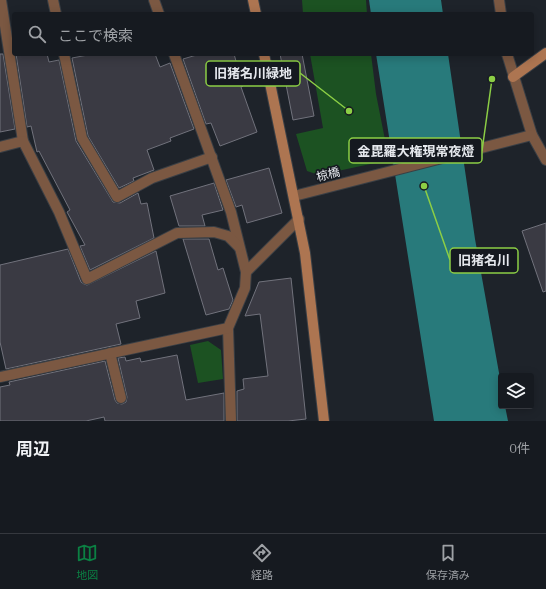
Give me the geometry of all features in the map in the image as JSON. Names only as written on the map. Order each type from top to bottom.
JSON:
[{"type":"street","points":[[1,0],[23,141],[59,212],[87,279],[176,233],[214,232],[228,236],[239,247]]},
{"type":"street","points":[[53,0],[56,12]]},
{"type":"street","points":[[154,0],[158,12]]},
{"type":"street","points":[[253,0],[256,12]]},
{"type":"street","points":[[499,0],[501,12]]},
{"type":"street","points":[[513,78],[546,53]]},
{"type":"street","points":[[64,56],[82,138],[117,197],[152,178],[212,157]]},
{"type":"street","points":[[175,56],[231,212],[246,272],[245,288],[228,328],[231,421]]},
{"type":"street","points":[[264,56],[305,254],[324,421]]},
{"type":"street","points":[[508,56],[513,78],[532,135],[546,160]]},
{"type":"street","name":"椋橋","points":[[294,196],[532,135]]},
{"type":"street","points":[[0,147],[23,141]]},
{"type":"street","points":[[246,272],[298,219]]},
{"type":"street","points":[[0,377],[228,328]]},
{"type":"street","points":[[110,353],[121,398]]},
{"type":"green space","points":[[302,0],[366,0],[367,12],[303,12]]},
{"type":"green space","points":[[310,56],[371,56],[376,94],[389,160],[319,175],[307,171],[296,134],[323,128]]},
{"type":"green space","points":[[208,341],[221,350],[223,379],[198,383],[190,345]]},
{"type":"water","points":[[369,0],[441,0],[443,12],[371,12]]},
{"type":"water","points":[[376,56],[448,56],[475,239],[499,373],[498,409],[506,409],[508,421],[434,421]]},
{"type":"building","points":[[0,54],[3,54],[15,129],[0,132]]},
{"type":"building","points":[[16,56],[48,56],[49,62],[59,60],[76,141],[113,202],[120,203],[138,193],[141,204],[147,203],[154,238],[90,270],[80,246],[85,245],[67,212],[70,210],[39,151],[37,152],[31,126],[27,127]]},
{"type":"building","points":[[82,56],[156,56],[160,67],[170,63],[194,129],[170,138],[171,141],[147,150],[154,170],[133,178],[134,181],[119,188],[88,136],[72,58]]},
{"type":"building","points":[[193,56],[235,56],[243,86],[241,87],[257,132],[220,146],[211,123],[206,124],[183,59]]},
{"type":"building","points":[[280,56],[302,56],[314,116],[293,120]]},
{"type":"building","points":[[269,168],[282,213],[247,223],[242,205],[236,207],[226,180]]},
{"type":"building","points":[[214,183],[223,210],[202,215],[205,226],[179,226],[170,196]]},
{"type":"building","points":[[546,223],[546,291],[543,292],[522,231]]},
{"type":"building","points":[[183,239],[209,239],[218,270],[223,268],[233,300],[229,309],[206,315]]},
{"type":"building","points":[[68,249],[81,282],[87,285],[156,251],[165,293],[136,301],[140,318],[116,324],[121,344],[6,369],[0,342],[0,265]]},
{"type":"building","points":[[291,278],[306,419],[288,421],[237,421],[237,391],[244,389],[243,379],[268,376],[260,314],[245,316],[259,282]]},
{"type":"building","points":[[177,355],[186,400],[224,393],[224,421],[105,421],[104,417],[86,421],[0,421],[0,387],[10,385],[9,382],[105,361],[115,400],[117,403],[122,404],[126,402],[127,397],[118,358],[125,357],[126,361],[140,358],[141,362]]},
{"type":"place","name":"金毘羅大権現常夜燈","points":[[492,79]]},
{"type":"place","name":"旧猪名川緑地","points":[[349,111]]},
{"type":"place","name":"旧猪名川","points":[[424,186]]}]
